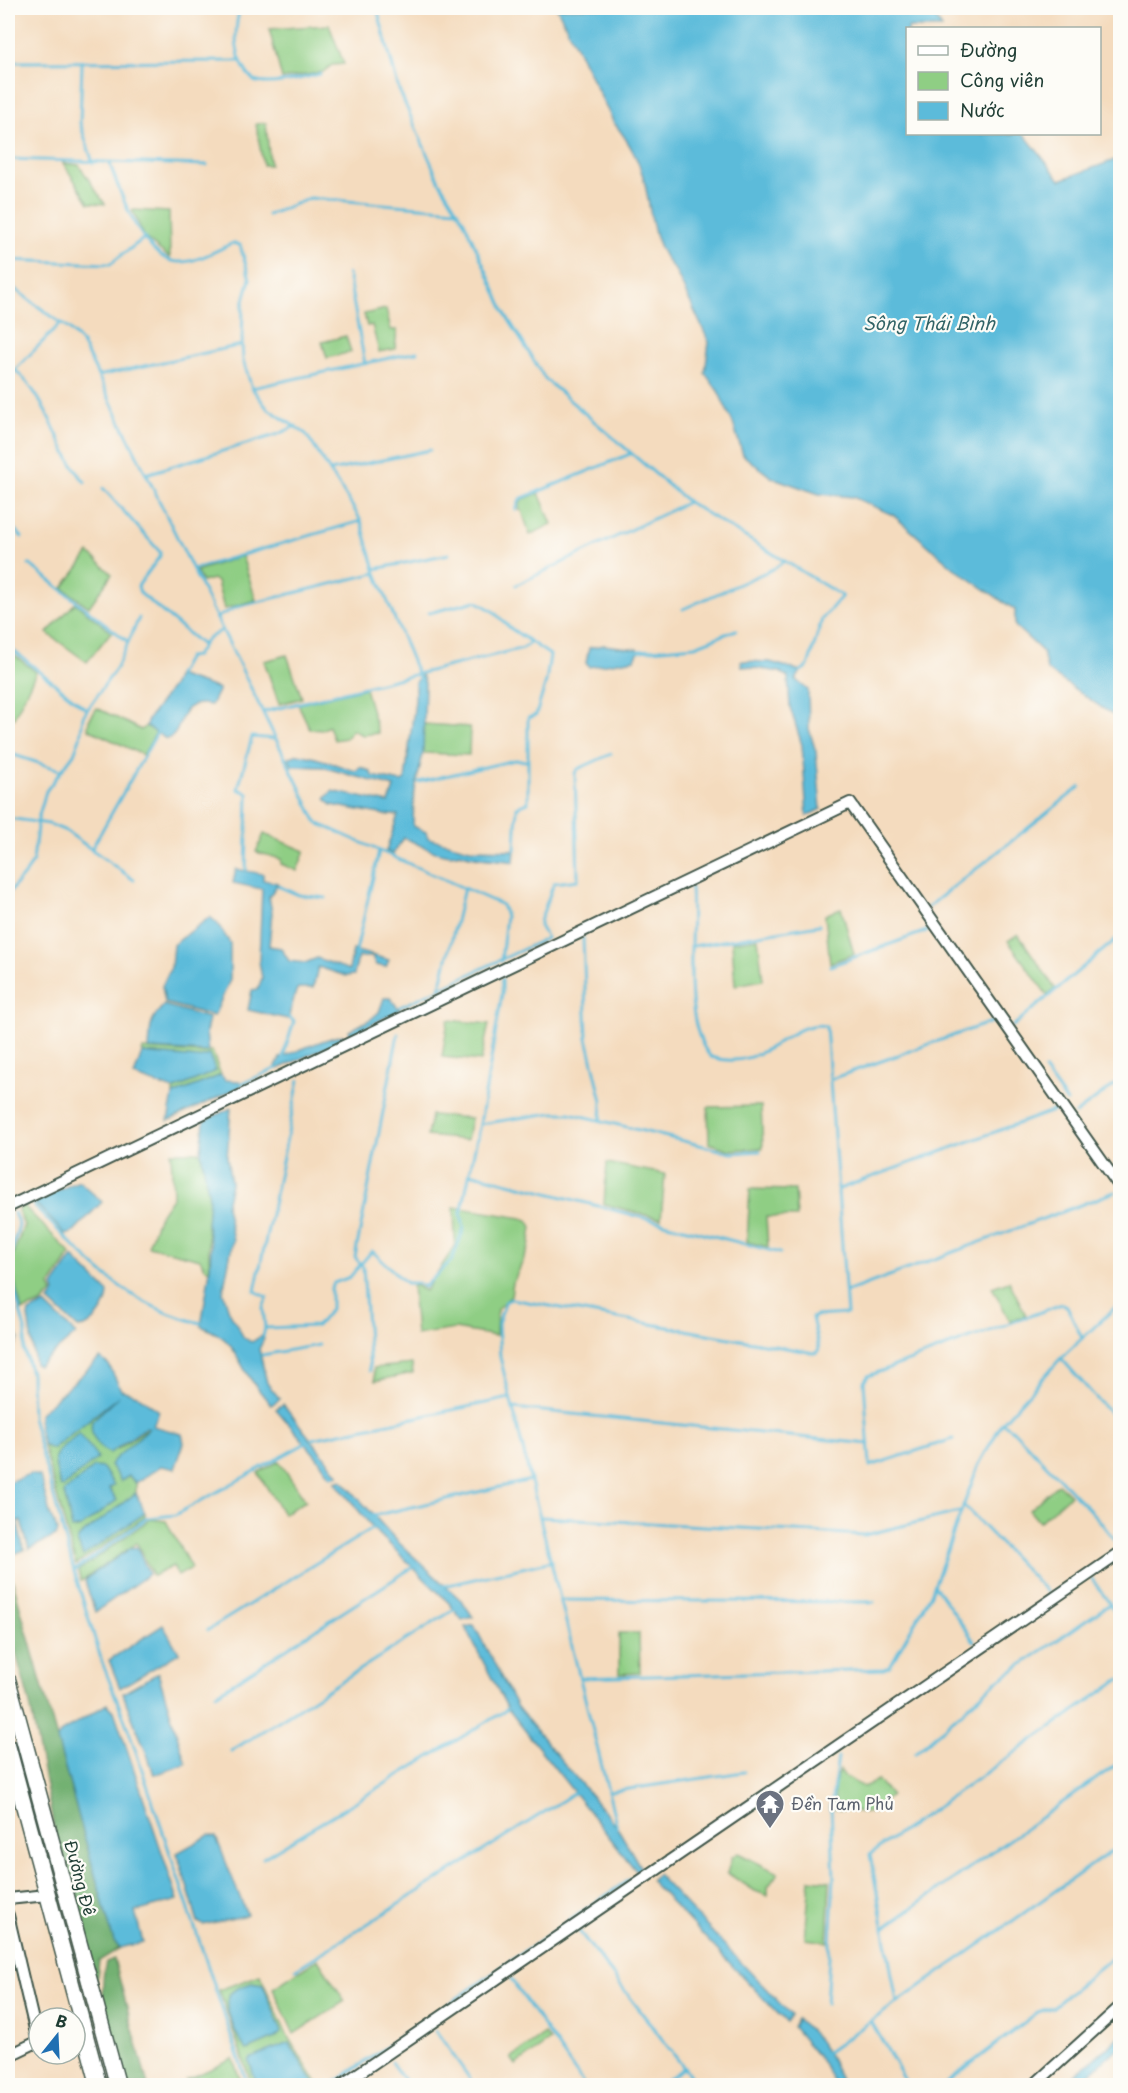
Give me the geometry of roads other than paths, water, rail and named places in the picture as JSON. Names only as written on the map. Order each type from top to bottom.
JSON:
[{"type":"street","points":[[8,1208],[850,803],[1120,1187]]},
{"type":"street","points":[[340,2085],[1120,1553]]},
{"type":"street","name":"Đường Đê","points":[[8,1681],[117,2085]]},
{"type":"street","points":[[8,1747],[73,2006]]},
{"type":"street","points":[[8,1899],[47,1895]]},
{"type":"street","points":[[8,1915],[30,2006]]},
{"type":"street","points":[[82,2006],[86,1969]]},
{"type":"street","points":[[1033,2085],[1120,2007]]},
{"type":"street","points":[[87,2042],[117,2085]]},
{"type":"street","points":[[8,2056],[27,2047]]},
{"type":"street","points":[[87,2053],[99,2085]]},
{"type":"water","name":"Sông Thái Bình","points":[[557,8],[929,8],[941,27],[906,27],[906,135],[1025,135],[1060,180],[1120,158],[1120,720],[1047,670],[1043,652],[1015,626],[1015,610],[954,568],[893,515],[853,497],[819,494],[771,477],[743,455],[733,423],[718,391],[705,373],[709,342],[675,270],[667,261],[657,241],[643,176],[629,144],[614,123]]},
{"type":"water","points":[[604,645],[639,651],[635,659],[589,667],[586,663],[589,648]]},
{"type":"water","points":[[741,661],[770,662],[801,671],[796,680],[808,690],[809,729],[816,752],[821,809],[807,816],[802,745],[790,707],[788,677],[780,672],[742,666]]},
{"type":"water","points":[[177,675],[219,689],[211,705],[190,706],[185,711],[176,731],[166,739],[146,726]]},
{"type":"water","points":[[422,675],[425,683],[423,753],[414,795],[413,826],[426,832],[428,838],[470,849],[515,850],[514,862],[479,858],[460,853],[453,855],[439,853],[404,838],[393,854],[386,851],[398,815],[385,815],[332,805],[325,799],[332,791],[389,803],[394,787],[322,767],[292,766],[288,758],[298,754],[305,755],[356,771],[360,767],[370,771],[373,776],[401,782],[405,780],[415,700],[415,682]]},
{"type":"water","points":[[236,869],[263,874],[263,880],[278,883],[269,897],[272,912],[269,946],[281,948],[289,961],[305,963],[317,958],[349,970],[353,950],[389,960],[386,967],[376,965],[372,957],[358,957],[354,975],[346,976],[318,967],[313,988],[298,988],[296,991],[288,1019],[248,1010],[252,990],[258,989],[262,978],[259,961],[262,889],[233,883]]},
{"type":"water","points":[[210,917],[217,923],[230,943],[230,980],[214,1016],[165,1003],[162,986],[171,967],[173,945]]},
{"type":"water","points":[[384,998],[390,998],[400,1010],[349,1036],[349,1031],[379,1012]]},
{"type":"water","points":[[164,1005],[209,1018],[206,1032],[208,1052],[149,1049],[153,1020]]},
{"type":"water","points":[[343,1035],[345,1039],[278,1069],[276,1066],[280,1058]]},
{"type":"water","points":[[142,1053],[198,1058],[209,1055],[216,1071],[173,1090],[134,1076]]},
{"type":"water","points":[[221,1075],[225,1080],[239,1081],[242,1086],[168,1121],[173,1095]]},
{"type":"water","points":[[231,1108],[227,1158],[231,1183],[226,1206],[233,1240],[223,1292],[229,1311],[244,1338],[252,1342],[261,1336],[264,1339],[259,1349],[267,1383],[280,1399],[271,1405],[251,1379],[231,1346],[220,1336],[201,1326],[210,1270],[211,1246],[207,1225],[209,1197],[201,1152],[204,1121]]},
{"type":"water","points":[[79,1181],[102,1202],[73,1232],[66,1235],[34,1202]]},
{"type":"water","points":[[73,1257],[108,1292],[99,1315],[89,1324],[78,1328],[49,1301],[55,1292],[53,1286]]},
{"type":"water","points":[[9,1301],[10,1315],[19,1339],[16,1345],[8,1349]]},
{"type":"water","points":[[45,1304],[76,1334],[38,1366],[35,1364],[28,1316],[29,1312]]},
{"type":"water","points":[[100,1358],[109,1365],[121,1390],[137,1395],[159,1411],[153,1426],[182,1434],[184,1443],[175,1469],[161,1466],[136,1483],[129,1476],[121,1481],[110,1465],[149,1428],[146,1427],[110,1453],[98,1445],[93,1436],[92,1421],[119,1396],[52,1449],[43,1445],[39,1430],[39,1414]]},
{"type":"water","points":[[283,1404],[339,1475],[331,1477],[276,1409]]},
{"type":"water","points":[[79,1433],[98,1458],[63,1487],[60,1486],[57,1475],[56,1455]]},
{"type":"water","points":[[94,1467],[103,1468],[114,1485],[109,1489],[117,1500],[81,1527],[72,1529],[64,1492]]},
{"type":"water","points":[[30,1474],[40,1476],[51,1517],[58,1531],[56,1536],[29,1549],[21,1521],[17,1521],[24,1550],[9,1556],[8,1482]]},
{"type":"water","points":[[342,1480],[397,1541],[463,1602],[473,1617],[462,1620],[449,1603],[373,1528],[335,1482]]},
{"type":"water","points":[[136,1493],[145,1513],[83,1556],[77,1541],[79,1537]]},
{"type":"water","points":[[137,1547],[149,1574],[95,1612],[85,1581],[131,1548]]},
{"type":"water","points":[[163,1625],[179,1653],[120,1688],[109,1660]]},
{"type":"water","points":[[474,1625],[517,1707],[617,1827],[642,1870],[637,1872],[508,1709],[465,1627]]},
{"type":"water","points":[[158,1673],[186,1764],[154,1775],[123,1693]]},
{"type":"water","points":[[107,1704],[114,1711],[178,1900],[135,1912],[143,1942],[120,1948],[114,1942],[57,1739],[60,1733]]},
{"type":"water","points":[[209,1835],[216,1837],[247,1915],[203,1925],[198,1922],[177,1853]]},
{"type":"water","points":[[657,1874],[791,2015],[786,2022],[650,1880]]},
{"type":"water","points":[[252,1983],[263,1985],[282,2032],[275,2038],[247,2050],[233,2025],[227,2002],[232,1992]]},
{"type":"water","points":[[797,2019],[819,2041],[843,2085],[835,2085],[823,2063],[793,2027]]},
{"type":"water","points":[[1120,2036],[1120,2046],[1079,2085],[1064,2085]]},
{"type":"water","points":[[289,2043],[315,2085],[257,2085],[249,2061],[251,2058]]},
{"type":"waterway","points":[[240,8],[236,27],[237,47],[242,65],[254,81],[269,83],[320,74]]},
{"type":"waterway","points":[[377,8],[399,90],[439,181],[464,221],[506,315],[545,379],[688,502],[842,596],[822,619],[808,666],[801,671]]},
{"type":"waterway","points":[[8,62],[241,61]]},
{"type":"waterway","points":[[82,63],[80,123],[93,163]]},
{"type":"waterway","points":[[8,159],[207,165]]},
{"type":"waterway","points":[[110,164],[135,224],[155,251],[167,259],[180,262],[193,260],[233,243],[240,245],[250,279],[243,304],[242,345],[243,360],[252,388],[267,408],[306,434],[361,521],[376,573],[419,678]]},
{"type":"waterway","points":[[268,215],[310,198],[457,210]]},
{"type":"waterway","points":[[8,260],[110,264],[143,239]]},
{"type":"waterway","points":[[348,274],[365,364]]},
{"type":"waterway","points":[[8,284],[70,330],[82,343],[317,823],[502,905],[506,916],[501,961]]},
{"type":"waterway","points":[[8,377],[61,323]]},
{"type":"waterway","points":[[98,376],[242,345]]},
{"type":"waterway","points":[[252,388],[417,352]]},
{"type":"waterway","points":[[15,370],[37,396],[67,454],[85,482]]},
{"type":"waterway","points":[[146,474],[276,435],[296,426]]},
{"type":"waterway","points":[[330,471],[430,450]]},
{"type":"waterway","points":[[516,510],[520,499],[630,454]]},
{"type":"waterway","points":[[103,488],[160,552],[160,556],[138,586],[140,593],[202,645]]},
{"type":"waterway","points":[[516,585],[688,502]]},
{"type":"waterway","points":[[193,569],[361,521]]},
{"type":"waterway","points":[[8,523],[22,537]]},
{"type":"waterway","points":[[375,569],[449,554]]},
{"type":"waterway","points":[[683,609],[775,568],[784,561]]},
{"type":"waterway","points":[[29,564],[127,641]]},
{"type":"waterway","points":[[216,618],[237,607],[376,573]]},
{"type":"waterway","points":[[429,613],[476,601],[493,611],[510,628],[550,655],[546,682],[536,715],[528,718],[528,803],[517,807],[515,850]]},
{"type":"waterway","points":[[8,894],[33,861],[38,819],[46,791],[74,754],[80,738],[83,716],[117,667],[139,618]]},
{"type":"waterway","points":[[178,675],[188,657],[196,656],[206,640],[222,630]]},
{"type":"waterway","points":[[639,651],[695,646],[736,630]]},
{"type":"waterway","points":[[263,712],[523,648],[531,642]]},
{"type":"waterway","points":[[8,646],[86,709]]},
{"type":"waterway","points":[[92,848],[157,733]]},
{"type":"waterway","points":[[246,870],[248,793],[238,789],[252,737],[276,739]]},
{"type":"waterway","points":[[8,753],[60,770]]},
{"type":"waterway","points":[[400,1007],[547,938],[540,926],[540,921],[554,883],[578,880],[575,773],[578,769],[611,754]]},
{"type":"waterway","points":[[419,782],[515,760],[527,761]]},
{"type":"waterway","points":[[928,907],[1080,787]]},
{"type":"waterway","points":[[8,818],[49,824],[66,831],[134,880]]},
{"type":"waterway","points":[[356,951],[379,851]]},
{"type":"waterway","points":[[278,886],[299,895],[326,898]]},
{"type":"waterway","points":[[440,988],[464,888]]},
{"type":"waterway","points":[[617,1827],[500,1357],[498,1324],[505,1302],[511,1299],[814,1353],[818,1352],[819,1348],[812,1318],[847,1314],[826,1026],[812,1026],[800,1030],[761,1053],[746,1058],[730,1060],[711,1057],[701,1042],[692,1001],[691,888]]},
{"type":"waterway","points":[[693,946],[819,925]]},
{"type":"waterway","points":[[830,966],[932,929]]},
{"type":"waterway","points":[[1013,1026],[1120,936]]},
{"type":"waterway","points":[[583,938],[587,1038],[602,1101],[601,1119]]},
{"type":"waterway","points":[[299,1080],[255,1291],[267,1297],[263,1308],[265,1328],[317,1326],[331,1309],[331,1288],[334,1283],[350,1277],[372,1251],[406,1283],[418,1283],[424,1287],[452,1260],[464,1228],[461,1214],[480,1124],[502,994],[502,979]]},
{"type":"waterway","points":[[283,1057],[294,1021],[288,1017]]},
{"type":"waterway","points":[[831,1079],[997,1020]]},
{"type":"waterway","points":[[370,1371],[363,1267],[355,1257],[398,1034]]},
{"type":"waterway","points":[[241,1084],[277,1068]]},
{"type":"waterway","points":[[1044,1070],[1067,1102]]},
{"type":"waterway","points":[[1075,1114],[1120,1081]]},
{"type":"waterway","points":[[839,1189],[1058,1109]]},
{"type":"waterway","points":[[480,1124],[552,1113],[570,1113],[732,1153],[760,1151]]},
{"type":"waterway","points":[[470,1173],[780,1253]]},
{"type":"waterway","points":[[846,1292],[1115,1192]]},
{"type":"waterway","points":[[33,1205],[89,1261],[128,1292],[150,1305],[201,1323]]},
{"type":"waterway","points":[[8,1263],[19,1225],[14,1213]]},
{"type":"waterway","points":[[8,1266],[26,1333],[24,1350],[31,1373],[32,1417],[74,1571],[102,1662],[129,1731],[248,2086]]},
{"type":"waterway","points":[[581,1678],[884,1669],[890,1666],[931,1594],[978,1466],[1002,1423],[1061,1358],[1120,1303]]},
{"type":"waterway","points":[[953,1439],[870,1466],[864,1382],[868,1376],[1062,1304],[1067,1306],[1082,1338]]},
{"type":"waterway","points":[[263,1337],[265,1328]]},
{"type":"waterway","points":[[262,1355],[319,1345]]},
{"type":"waterway","points":[[1061,1358],[1103,1406],[1120,1421]]},
{"type":"waterway","points":[[312,1439],[510,1398]]},
{"type":"waterway","points":[[513,1408],[869,1444]]},
{"type":"waterway","points":[[1002,1423],[1012,1429],[1099,1520],[1116,1542]]},
{"type":"waterway","points":[[74,1571],[147,1518],[175,1515],[306,1443]]},
{"type":"waterway","points":[[372,1516],[531,1480]]},
{"type":"waterway","points":[[963,1505],[1047,1592]]},
{"type":"waterway","points":[[541,1517],[865,1535],[959,1512]]},
{"type":"waterway","points":[[208,1630],[373,1528]]},
{"type":"waterway","points":[[444,1586],[552,1561]]},
{"type":"waterway","points":[[216,1694],[413,1567]]},
{"type":"waterway","points":[[1092,1579],[1120,1618]]},
{"type":"waterway","points":[[934,1585],[974,1641]]},
{"type":"waterway","points":[[562,1600],[874,1602]]},
{"type":"waterway","points":[[915,1753],[996,1682],[1110,1604]]},
{"type":"waterway","points":[[231,1751],[455,1609]]},
{"type":"waterway","points":[[897,2002],[870,1854],[1120,1679]]},
{"type":"waterway","points":[[263,1858],[508,1709]]},
{"type":"waterway","points":[[826,2004],[834,1879],[831,1806],[838,1757]]},
{"type":"waterway","points":[[884,1928],[1120,1762]]},
{"type":"waterway","points":[[608,1792],[744,1772]]},
{"type":"waterway","points":[[296,1969],[576,1792]]},
{"type":"waterway","points":[[826,2053],[1120,1845]]},
{"type":"waterway","points":[[330,2086],[630,1879]]},
{"type":"waterway","points":[[579,1931],[698,2086]]},
{"type":"waterway","points":[[942,2086],[1038,2012],[1053,2007],[1120,1951]]},
{"type":"waterway","points":[[511,1979],[585,2086]]},
{"type":"waterway","points":[[871,2021],[908,2086]]},
{"type":"waterway","points":[[436,2031],[475,2086]]},
{"type":"waterway","points":[[391,2062],[408,2086]]},
{"type":"waterway","points":[[657,2086],[684,2068]]},
{"type":"place","name":"Đền Tam Phủ","points":[[770,1830]]}]
